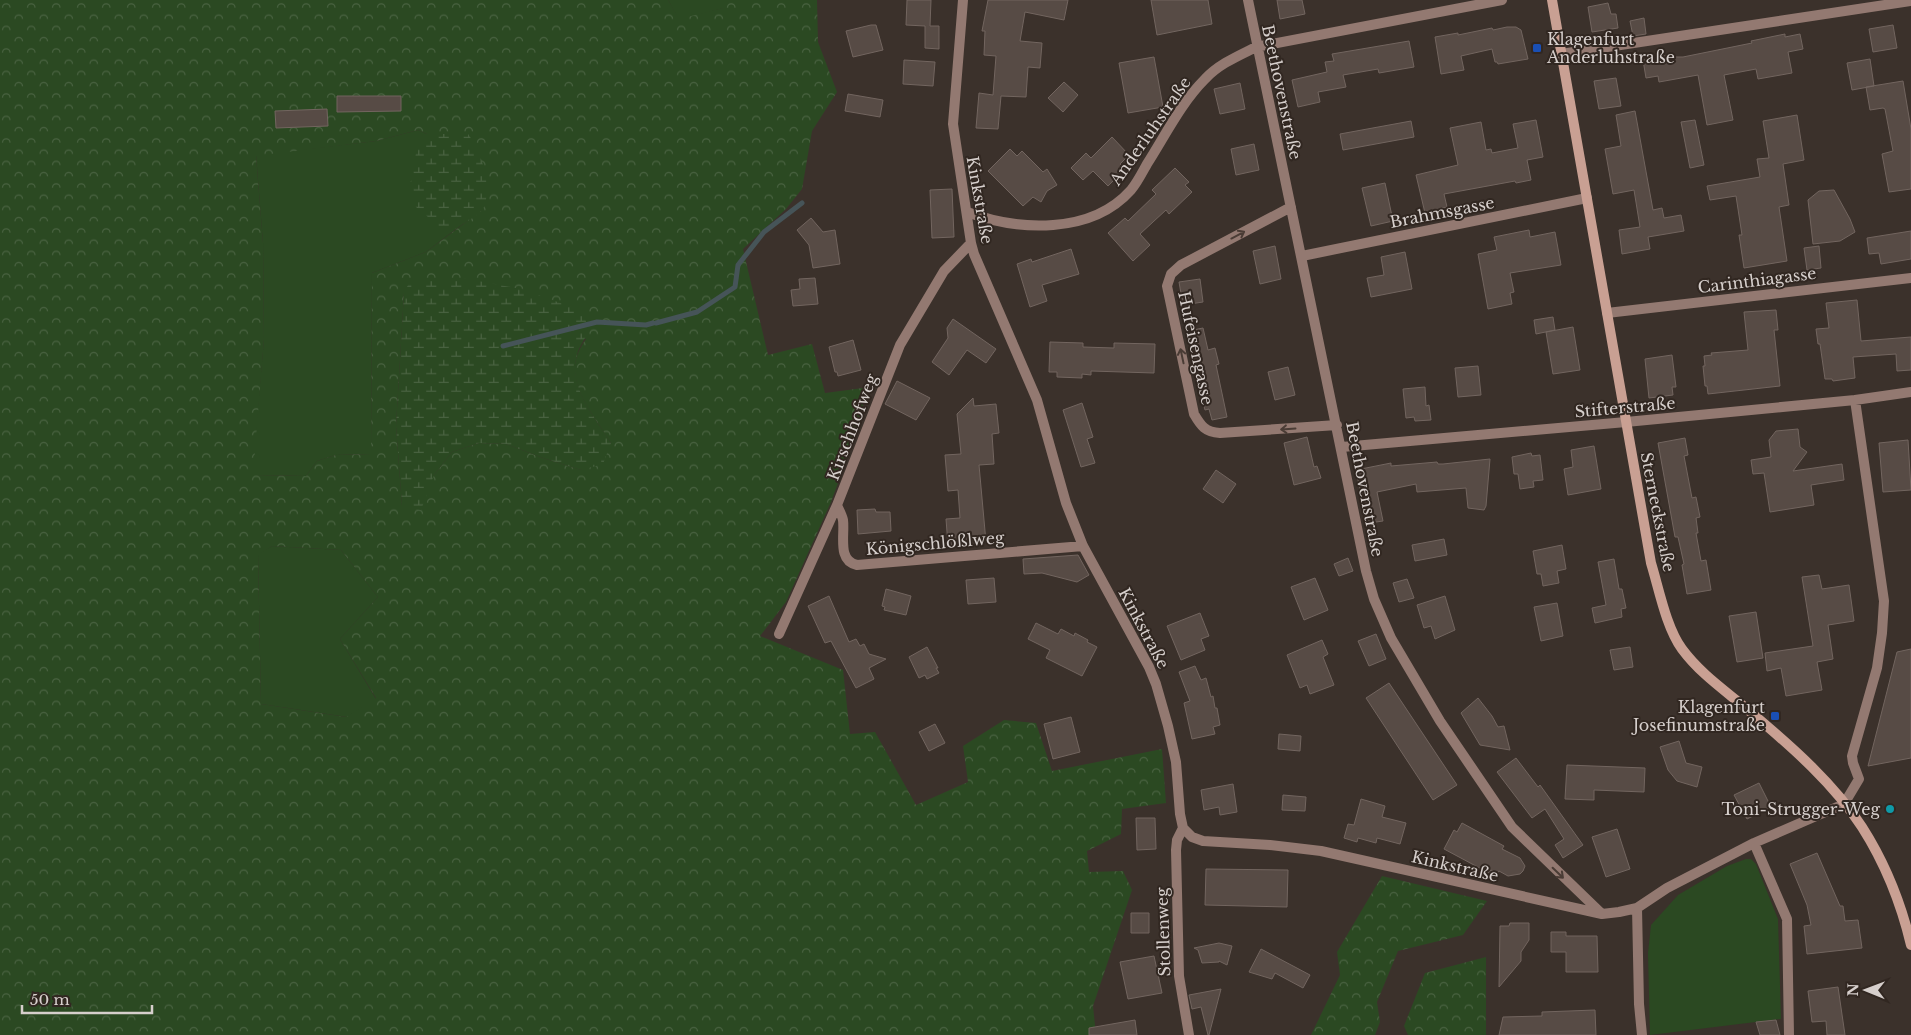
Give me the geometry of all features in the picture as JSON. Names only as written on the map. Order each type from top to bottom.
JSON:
[{"type":"street","name":"Kinkstraße","points":[[963,0],[953,124],[971,243],[1037,400],[1066,503],[1083,546],[1149,667],[1156,684],[1176,762],[1180,814],[1183,828],[1192,837],[1202,841],[1270,845],[1321,851],[1602,914],[1637,908]]},
{"type":"street","name":"Beethovenstraße","points":[[1248,0],[1256,48],[1302,256],[1366,571],[1374,599],[1391,638],[1440,721],[1512,827],[1602,914]]},
{"type":"street","name":"Anderluhstraße","points":[[967,212],[981,217],[1046,226],[1072,223],[1096,216],[1116,204],[1132,189],[1188,98],[1206,78],[1227,61],[1256,48],[1502,0]]},
{"type":"street","name":"Sterneckstraße","points":[[1552,0],[1651,564],[1669,622],[1680,647],[1702,673],[1755,715],[1816,772],[1861,826],[1892,883],[1905,919],[1911,945]]},
{"type":"street","points":[[1561,54],[1911,1]]},
{"type":"street","name":"Brahmsgasse","points":[[1302,256],[1587,198]]},
{"type":"street","name":"Hufeisengasse","points":[[1291,206],[1181,265],[1171,274],[1167,286],[1194,414],[1201,427],[1210,432],[1220,433],[1337,425]]},
{"type":"street","name":"Kirschhofweg","points":[[779,634],[837,505],[900,345],[944,271],[971,243]]},
{"type":"street","name":"Carinthiagasse","points":[[1607,313],[1911,278]]},
{"type":"street","name":"Stifterstraße","points":[[1342,447],[1855,400],[1911,392]]},
{"type":"street","points":[[1642,1035],[1639,1004],[1637,908],[1667,888],[1754,843],[1844,804],[1860,779],[1852,763],[1852,756],[1877,668],[1884,601],[1855,400]]},
{"type":"street","name":"Königschlößlweg","points":[[837,505],[842,519],[846,558],[850,563],[857,565],[1083,546]]},
{"type":"street","name":"Stollenweg","points":[[1183,828],[1177,840],[1176,850],[1178,976],[1189,1035]]},
{"type":"street","points":[[1754,843],[1787,919],[1789,1035]]},
{"type":"green space","points":[[0,0],[668,0],[679,19],[723,8],[724,0],[817,0],[818,42],[837,92],[812,131],[802,189],[786,209],[743,249],[768,355],[812,344],[825,393],[863,388],[863,415],[831,502],[786,602],[760,636],[843,670],[850,734],[875,732],[916,805],[968,782],[963,746],[1004,720],[1036,723],[1052,771],[1162,749],[1166,803],[1122,809],[1121,834],[1087,851],[1089,872],[1123,871],[1132,890],[1093,1006],[1096,1035],[0,1035]],"holes":[[[418,130],[427,134],[482,210],[426,252],[372,273],[371,454],[336,455],[317,461],[306,476],[253,475],[264,339],[263,243],[256,156],[376,141]],[[404,293],[586,339],[578,353],[575,365],[576,377],[584,401],[611,443],[581,470],[506,444],[479,443],[452,452],[434,475],[402,506],[396,426]],[[272,546],[341,550],[378,597],[340,639],[376,698],[346,717],[261,704],[258,555]]]},
{"type":"green space","points":[[668,0],[724,0],[724,8],[679,20]]},
{"type":"green space","points":[[418,130],[427,134],[482,209],[426,252],[372,273],[371,454],[336,455],[317,461],[306,476],[252,475],[264,339],[263,243],[256,155],[376,141]]},
{"type":"green space","points":[[427,134],[468,134],[477,150],[484,170],[487,191],[483,209],[454,230],[437,229],[428,217],[416,207],[409,191],[417,148]]},
{"type":"green space","points":[[463,278],[521,289],[583,311],[588,330],[577,355],[576,379],[585,402],[611,443],[603,464],[581,470],[506,444],[479,443],[452,452],[434,475],[421,510],[402,506],[396,426],[404,293],[410,281]]},
{"type":"green space","points":[[272,546],[341,550],[378,597],[340,639],[376,699],[347,717],[261,704],[258,554]]},
{"type":"green space","points":[[1751,859],[1756,864],[1778,919],[1781,1019],[1650,1035],[1648,953],[1651,925],[1678,895],[1727,866]]},
{"type":"green space","points":[[1382,876],[1487,901],[1463,935],[1398,951],[1377,1002],[1380,1022],[1375,1035],[1311,1035],[1340,975],[1337,952]]},
{"type":"green space","points":[[1486,957],[1486,1035],[1408,1035],[1404,1026],[1425,973]]},
{"type":"building","points":[[907,0],[931,0],[930,26],[939,26],[939,49],[925,48],[925,26],[906,25]]},
{"type":"building","points":[[988,0],[1068,0],[1064,20],[1025,12],[1020,41],[1042,43],[1040,68],[1028,67],[1026,97],[1001,96],[998,129],[976,128],[979,93],[993,95],[996,56],[984,55],[985,31],[982,31]]},
{"type":"building","points":[[1151,0],[1208,0],[1212,24],[1157,35]]},
{"type":"building","points":[[1277,0],[1302,0],[1305,14],[1280,19]]},
{"type":"building","points":[[1608,3],[1611,14],[1616,14],[1618,28],[1592,32],[1588,7]]},
{"type":"building","points":[[1644,18],[1646,34],[1633,36],[1630,21]]},
{"type":"building","points":[[876,25],[883,50],[853,57],[846,31]]},
{"type":"building","points":[[1893,25],[1897,48],[1873,52],[1869,29]]},
{"type":"building","points":[[1516,27],[1521,30],[1528,59],[1498,64],[1495,62],[1492,49],[1461,56],[1464,70],[1441,74],[1435,37]]},
{"type":"building","points":[[1785,34],[1785,37],[1800,34],[1803,49],[1788,52],[1792,73],[1758,79],[1756,69],[1724,75],[1733,120],[1707,125],[1698,75],[1659,82],[1658,76],[1646,78],[1643,60],[1670,55],[1670,57],[1683,57],[1752,43],[1751,41]]},
{"type":"building","points":[[1409,41],[1414,67],[1379,73],[1378,69],[1343,75],[1346,87],[1318,92],[1320,102],[1298,107],[1292,80],[1327,72],[1325,62],[1334,61],[1332,54]]},
{"type":"building","points":[[1154,57],[1163,107],[1128,113],[1119,63]]},
{"type":"building","points":[[1870,59],[1874,86],[1852,90],[1847,63]]},
{"type":"building","points":[[904,60],[935,62],[933,86],[903,84]]},
{"type":"building","points":[[1616,78],[1621,106],[1599,109],[1594,81]]},
{"type":"building","points":[[1903,81],[1911,129],[1911,189],[1889,192],[1882,154],[1893,151],[1885,109],[1870,110],[1866,87]]},
{"type":"building","points":[[1064,82],[1078,95],[1063,112],[1048,98]]},
{"type":"building","points":[[1240,83],[1245,109],[1220,114],[1214,89]]},
{"type":"building","points":[[848,94],[883,100],[880,117],[845,111]]},
{"type":"building","points":[[337,96],[401,96],[401,111],[337,112]]},
{"type":"building","points":[[327,109],[328,126],[276,128],[275,111]]},
{"type":"building","points":[[1635,111],[1653,210],[1662,208],[1664,218],[1681,215],[1684,231],[1648,237],[1650,249],[1622,254],[1619,230],[1640,227],[1634,190],[1613,194],[1605,149],[1621,146],[1616,115]]},
{"type":"building","points":[[1797,115],[1804,160],[1783,164],[1789,205],[1779,207],[1787,261],[1744,268],[1739,235],[1742,235],[1736,196],[1710,200],[1707,186],[1760,177],[1757,159],[1769,158],[1763,121]]},
{"type":"building","points":[[1536,120],[1543,157],[1527,160],[1531,180],[1516,183],[1515,181],[1444,194],[1447,207],[1425,213],[1416,175],[1458,165],[1450,128],[1481,122],[1486,150],[1491,149],[1492,153],[1518,148],[1513,124]]},
{"type":"building","points":[[1695,120],[1704,165],[1690,168],[1681,122]]},
{"type":"building","points":[[1411,121],[1414,137],[1343,150],[1340,134]]},
{"type":"building","points":[[1112,137],[1129,155],[1120,164],[1125,169],[1108,186],[1093,171],[1083,180],[1071,168],[1086,153],[1091,158]]},
{"type":"building","points":[[1254,144],[1259,170],[1236,175],[1231,149]]},
{"type":"building","points":[[1010,149],[1017,156],[1022,151],[1043,172],[1047,169],[1057,185],[1047,191],[1041,202],[1033,197],[1023,206],[988,171]]},
{"type":"building","points":[[1175,168],[1189,182],[1185,185],[1192,192],[1169,214],[1166,210],[1140,234],[1150,245],[1133,261],[1108,233],[1125,218],[1128,221],[1156,194],[1152,190]]},
{"type":"building","points":[[1385,183],[1393,221],[1371,226],[1362,188]]},
{"type":"building","points":[[952,189],[954,237],[932,238],[930,190]]},
{"type":"building","points":[[1834,190],[1855,232],[1840,241],[1813,244],[1808,200],[1819,191]]},
{"type":"building","points":[[811,218],[823,232],[835,230],[840,264],[813,268],[809,245],[797,230]]},
{"type":"building","points":[[1529,230],[1530,237],[1555,232],[1561,265],[1510,273],[1514,292],[1510,293],[1512,304],[1488,309],[1478,254],[1497,250],[1494,237]]},
{"type":"building","points":[[1911,231],[1911,259],[1881,264],[1879,253],[1869,254],[1867,238]]},
{"type":"building","points":[[1275,246],[1281,279],[1260,284],[1253,251]]},
{"type":"building","points":[[1819,246],[1821,268],[1807,270],[1804,248]]},
{"type":"building","points":[[1071,249],[1079,274],[1042,285],[1047,301],[1030,307],[1017,264],[1031,259],[1032,262]]},
{"type":"building","points":[[1405,252],[1412,289],[1371,297],[1367,278],[1384,275],[1381,257]]},
{"type":"building","points":[[815,278],[818,304],[793,306],[791,290],[800,289],[799,279]]},
{"type":"building","points":[[1200,279],[1203,302],[1183,305],[1179,282]]},
{"type":"building","points":[[1857,300],[1861,341],[1911,337],[1911,370],[1897,371],[1896,354],[1853,357],[1855,378],[1833,381],[1832,379],[1825,379],[1816,329],[1829,328],[1826,303]]},
{"type":"building","points":[[1776,310],[1778,330],[1774,330],[1780,386],[1708,394],[1707,386],[1705,386],[1704,356],[1712,355],[1711,353],[1748,350],[1744,312]]},
{"type":"building","points":[[1553,317],[1555,330],[1536,334],[1534,320]]},
{"type":"building","points":[[953,319],[996,349],[986,363],[967,350],[949,375],[932,362],[948,338],[947,328]]},
{"type":"building","points":[[1573,327],[1580,370],[1553,374],[1546,332]]},
{"type":"building","points":[[1203,328],[1208,350],[1215,348],[1219,364],[1216,365],[1227,417],[1212,420],[1209,409],[1205,410],[1188,331]]},
{"type":"building","points":[[853,340],[861,370],[838,376],[837,372],[835,372],[829,347]]},
{"type":"building","points":[[1050,342],[1083,343],[1083,347],[1114,348],[1114,343],[1155,344],[1154,373],[1091,371],[1091,375],[1082,374],[1082,378],[1057,377],[1057,372],[1049,372]]},
{"type":"building","points":[[1672,355],[1676,387],[1672,387],[1673,395],[1649,398],[1645,359]]},
{"type":"building","points":[[1478,366],[1481,395],[1458,397],[1455,368]]},
{"type":"building","points":[[1288,367],[1295,395],[1275,400],[1268,372]]},
{"type":"building","points":[[897,381],[930,398],[916,420],[885,404]]},
{"type":"building","points":[[1425,387],[1426,406],[1429,405],[1431,420],[1415,421],[1414,417],[1406,418],[1403,389]]},
{"type":"building","points":[[973,398],[974,406],[996,404],[999,433],[992,434],[994,464],[979,465],[986,542],[948,545],[946,519],[960,518],[958,490],[948,491],[945,455],[961,454],[957,414]]},
{"type":"building","points":[[1082,403],[1093,437],[1087,439],[1095,463],[1081,467],[1063,410]]},
{"type":"building","points":[[1798,429],[1800,447],[1807,452],[1793,471],[1842,464],[1844,480],[1811,485],[1814,505],[1770,512],[1764,473],[1753,474],[1751,460],[1771,457],[1769,440],[1776,431]]},
{"type":"building","points":[[1307,437],[1314,467],[1317,466],[1321,478],[1294,485],[1284,443]]},
{"type":"building","points":[[1685,438],[1688,455],[1684,456],[1692,498],[1696,497],[1700,517],[1696,518],[1698,533],[1696,533],[1701,561],[1706,560],[1711,590],[1687,594],[1682,565],[1684,564],[1678,537],[1675,537],[1658,443]]},
{"type":"building","points":[[1908,440],[1911,490],[1883,492],[1879,443]]},
{"type":"building","points":[[1594,446],[1601,489],[1568,495],[1564,469],[1573,467],[1571,450]]},
{"type":"building","points":[[1531,453],[1532,456],[1540,455],[1543,480],[1533,481],[1534,487],[1520,489],[1518,474],[1514,474],[1512,457]]},
{"type":"building","points":[[1490,459],[1486,506],[1484,510],[1468,508],[1466,488],[1417,492],[1416,484],[1377,492],[1383,521],[1369,523],[1364,495],[1361,495],[1356,470],[1391,463],[1391,466],[1437,462],[1438,464],[1443,464]]},
{"type":"building","points":[[1216,470],[1236,484],[1223,503],[1203,489]]},
{"type":"building","points":[[875,509],[876,512],[890,512],[891,531],[858,534],[857,510]]},
{"type":"building","points":[[1444,539],[1447,555],[1415,561],[1412,545]]},
{"type":"building","points":[[1562,545],[1566,569],[1557,571],[1559,583],[1543,586],[1541,574],[1537,574],[1533,551]]},
{"type":"building","points":[[1078,555],[1089,575],[1077,582],[1042,573],[1024,574],[1023,559]]},
{"type":"building","points":[[1348,558],[1353,571],[1339,576],[1334,564]]},
{"type":"building","points":[[1614,559],[1619,589],[1622,589],[1626,608],[1621,609],[1622,617],[1595,623],[1592,608],[1606,605],[1598,562]]},
{"type":"building","points":[[1819,575],[1822,589],[1849,585],[1854,621],[1828,625],[1833,659],[1817,662],[1822,690],[1786,696],[1781,668],[1767,671],[1765,653],[1813,646],[1802,577]]},
{"type":"building","points":[[994,578],[996,602],[968,604],[966,580]]},
{"type":"building","points":[[1315,578],[1328,610],[1304,620],[1291,587]]},
{"type":"building","points":[[1407,579],[1414,598],[1399,602],[1393,583]]},
{"type":"building","points":[[886,589],[911,596],[906,615],[884,610],[885,607],[882,606]]},
{"type":"building","points":[[829,596],[849,642],[856,639],[860,646],[864,644],[869,654],[886,659],[869,668],[874,679],[856,688],[831,641],[825,643],[808,606]]},
{"type":"building","points":[[1445,596],[1455,630],[1435,639],[1431,626],[1424,628],[1417,605]]},
{"type":"building","points":[[1557,603],[1563,636],[1541,641],[1534,607]]},
{"type":"building","points":[[1756,612],[1763,658],[1737,662],[1729,616]]},
{"type":"building","points":[[1200,613],[1209,636],[1201,639],[1205,650],[1181,660],[1167,626]]},
{"type":"building","points":[[1036,623],[1058,634],[1061,629],[1074,636],[1075,633],[1097,647],[1082,676],[1046,658],[1050,650],[1028,639]]},
{"type":"building","points":[[1376,634],[1386,659],[1369,666],[1358,641]]},
{"type":"building","points":[[1322,640],[1328,654],[1323,657],[1334,685],[1310,694],[1307,685],[1300,688],[1287,655]]},
{"type":"building","points":[[927,647],[939,673],[927,679],[925,675],[919,678],[909,657]]},
{"type":"building","points":[[1630,647],[1633,667],[1614,670],[1610,650]]},
{"type":"building","points":[[1911,649],[1911,758],[1868,766],[1897,652]]},
{"type":"building","points":[[1195,666],[1201,680],[1206,678],[1211,697],[1213,696],[1215,708],[1217,708],[1220,725],[1213,727],[1215,734],[1192,739],[1184,703],[1190,701],[1179,672]]},
{"type":"building","points":[[1389,683],[1457,785],[1433,800],[1366,698]]},
{"type":"building","points":[[1478,698],[1498,727],[1504,726],[1510,750],[1480,745],[1461,713]]},
{"type":"building","points":[[1071,717],[1080,752],[1053,759],[1044,724]]},
{"type":"building","points":[[935,724],[945,743],[929,751],[919,732]]},
{"type":"building","points":[[1279,734],[1301,736],[1300,751],[1278,749]]},
{"type":"building","points":[[1679,741],[1686,763],[1702,767],[1697,787],[1677,781],[1668,770],[1660,747]]},
{"type":"building","points":[[1516,758],[1538,787],[1540,785],[1583,845],[1563,858],[1555,845],[1564,839],[1545,809],[1532,818],[1497,772]]},
{"type":"building","points":[[1567,765],[1645,768],[1644,792],[1594,790],[1594,800],[1565,799]]},
{"type":"building","points":[[1759,783],[1771,807],[1747,819],[1734,795]]},
{"type":"building","points":[[1233,784],[1237,812],[1220,815],[1219,807],[1204,810],[1201,790]]},
{"type":"building","points":[[1283,795],[1306,797],[1305,811],[1282,810]]},
{"type":"building","points":[[1361,799],[1385,806],[1382,817],[1406,823],[1400,844],[1377,838],[1376,843],[1358,838],[1357,842],[1344,838],[1348,824],[1354,825]]},
{"type":"building","points":[[1136,818],[1155,818],[1156,849],[1137,850]]},
{"type":"building","points":[[1462,823],[1504,846],[1502,849],[1520,858],[1525,866],[1523,871],[1520,874],[1508,876],[1499,871],[1497,874],[1491,870],[1489,873],[1444,849],[1454,830],[1457,832]]},
{"type":"building","points":[[1617,829],[1630,869],[1606,877],[1592,837]]},
{"type":"building","points":[[1817,853],[1840,906],[1843,906],[1845,921],[1858,920],[1862,948],[1807,954],[1804,926],[1811,925],[1807,905],[1790,864]]},
{"type":"building","points":[[1206,869],[1288,870],[1287,907],[1205,905]]},
{"type":"building","points":[[1131,913],[1149,913],[1149,933],[1131,933]]},
{"type":"building","points":[[1510,923],[1529,923],[1529,940],[1521,952],[1521,961],[1499,987],[1500,926],[1509,926]]},
{"type":"building","points":[[1551,932],[1566,932],[1566,936],[1597,936],[1598,972],[1566,972],[1566,952],[1551,952]]},
{"type":"building","points":[[1219,943],[1232,946],[1227,965],[1219,961],[1202,963],[1198,950],[1194,948]]},
{"type":"building","points":[[1261,949],[1310,975],[1303,988],[1275,973],[1272,979],[1249,972]]},
{"type":"building","points":[[1154,956],[1162,993],[1128,999],[1120,962]]},
{"type":"building","points":[[1838,987],[1845,1035],[1827,1035],[1826,1021],[1812,1022],[1808,991]]},
{"type":"building","points":[[1221,989],[1208,1035],[1201,1007],[1192,1009],[1189,995]]},
{"type":"building","points":[[1595,1010],[1596,1035],[1499,1035],[1503,1017],[1542,1016],[1542,1012]]},
{"type":"building","points":[[1135,1020],[1137,1035],[1089,1035],[1089,1028]]},
{"type":"building","points":[[1776,1020],[1780,1035],[1760,1035],[1756,1022]]},
{"type":"waterway","points":[[656,323],[697,312],[735,287],[738,265],[764,232],[802,203]]},
{"type":"waterway","points":[[503,346],[597,322],[646,325],[653,323]]},
{"type":"place","name":"Klagenfurt Anderluhstraße","points":[[1537,48]]},
{"type":"place","name":"Klagenfurt Josefinumstraße","points":[[1775,716]]},
{"type":"place","name":"Toni-Strugger-Weg","points":[[1890,809]]}]
